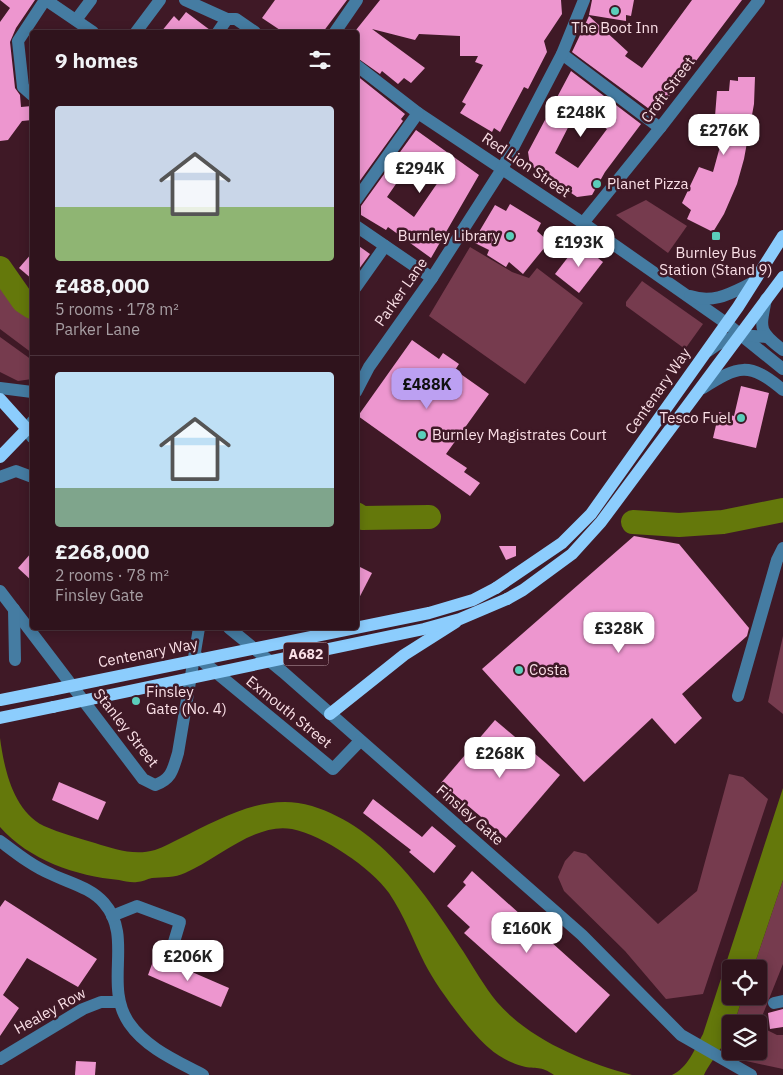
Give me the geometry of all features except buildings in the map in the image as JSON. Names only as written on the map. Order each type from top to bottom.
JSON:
[{"type":"main road","name":"Centenary Way","points":[[359,627],[429,613],[473,600],[496,588],[562,543],[591,514],[738,307],[783,236]]},
{"type":"main road","name":"A682","points":[[0,718],[424,629],[460,619],[523,590],[572,554],[601,522],[783,277]]},
{"type":"main road","points":[[0,399],[30,428]]},
{"type":"main road","points":[[0,457],[30,430]]},
{"type":"main road","name":"A682","points":[[330,714],[404,655],[460,619]]},
{"type":"main road","name":"Centenary Way","points":[[0,700],[345,630]]},
{"type":"street","points":[[30,93],[22,87],[18,41],[46,0],[90,30]]},
{"type":"street","points":[[76,20],[91,0]]},
{"type":"street","points":[[138,30],[160,0]]},
{"type":"street","points":[[184,0],[227,20],[236,19],[252,30]]},
{"type":"street","points":[[336,30],[357,0]]},
{"type":"street","name":"Parker Lane","points":[[359,386],[374,359],[432,278],[502,169],[562,54],[584,0]]},
{"type":"street","name":"Croft Street","points":[[583,223],[660,128],[759,0]]},
{"type":"street","points":[[220,30],[227,20]]},
{"type":"street","points":[[562,54],[660,128]]},
{"type":"street","name":"Red Lion Street","points":[[359,67],[418,112],[583,223],[678,292],[726,323],[783,368]]},
{"type":"street","points":[[359,196],[418,112]]},
{"type":"street","points":[[359,228],[432,278]]},
{"type":"street","points":[[359,283],[385,246]]},
{"type":"street","name":"Red Lion Street","points":[[678,292],[702,300],[720,298],[752,283]]},
{"type":"street","points":[[766,299],[761,325],[766,338]]},
{"type":"street","points":[[738,307],[738,323],[741,335]]},
{"type":"street","points":[[704,354],[725,339],[741,335],[766,338],[783,350]]},
{"type":"street","points":[[702,388],[727,372],[744,369],[754,370],[783,390]]},
{"type":"street","points":[[0,388],[30,392]]},
{"type":"street","points":[[0,476],[16,470],[30,476]]},
{"type":"street","points":[[738,696],[777,560],[783,548]]},
{"type":"street","name":"Stanley Street","points":[[0,591],[30,630]]},
{"type":"street","points":[[14,609],[15,660]]},
{"type":"street","name":"Stanley Street","points":[[30,630],[144,779],[156,785],[166,781],[173,770],[178,753],[194,655]]},
{"type":"street","points":[[194,655],[199,630]]},
{"type":"street","name":"Finsley Gate","points":[[231,630],[582,934],[681,1035],[751,1075]]},
{"type":"street","name":"Exmouth Street","points":[[194,655],[333,769],[360,741]]},
{"type":"street","points":[[0,841],[17,854],[49,873],[88,889],[104,903],[112,916],[117,930],[119,950],[116,980],[119,1002],[129,1023],[148,1043],[203,1075]]},
{"type":"street","points":[[112,916],[137,906],[180,922],[171,952]]},
{"type":"street","name":"Healey Row","points":[[0,1059],[82,1009],[101,1002],[119,1002]]},
{"type":"shaded area","points":[[646,200],[687,226],[668,253],[616,215]]},
{"type":"shaded area","points":[[470,247],[512,272],[529,278],[537,268],[583,303],[525,384],[429,316]]},
{"type":"shaded area","points":[[0,281],[17,301],[30,312],[30,352],[0,329]]},
{"type":"shaded area","points":[[642,281],[703,324],[685,349],[626,306],[626,302]]},
{"type":"shaded area","points":[[0,337],[30,359],[30,379],[18,381],[0,372]]},
{"type":"shaded area","points":[[783,636],[783,714],[768,702]]},
{"type":"shaded area","points":[[0,738],[4,762],[12,788],[25,810],[33,819],[56,831],[117,849],[132,852],[155,850],[228,815],[244,809],[277,802],[312,806],[337,816],[381,846],[400,865],[433,907],[492,996],[510,1016],[525,1028],[559,1048],[595,1063],[632,1075],[554,1075],[542,1069],[518,1065],[496,1054],[481,1041],[437,984],[425,964],[399,910],[381,883],[359,863],[332,845],[304,832],[278,828],[265,831],[237,843],[181,875],[152,878],[141,882],[128,882],[86,875],[39,857],[12,839],[0,827]]},
{"type":"shaded area","points":[[729,774],[743,777],[768,799],[703,994],[666,999],[625,951],[564,891],[558,877],[565,861],[574,851],[586,854],[658,924],[697,891]]},
{"type":"shaded area","points":[[783,788],[783,880],[756,960],[727,960]]},
{"type":"shaded area","points":[[783,880],[783,964],[767,1004],[767,960],[756,960]]},
{"type":"shaded area","points":[[722,976],[722,1005],[740,1005],[737,1015],[722,1015],[722,1046],[704,1075],[672,1075],[687,1063],[703,1034]]},
{"type":"shaded area","points":[[740,1005],[767,1005],[763,1015],[737,1015]]},
{"type":"shaded area","points":[[767,1030],[777,1035],[783,1035],[783,1069],[744,1060],[767,1060]]},
{"type":"waterway","points":[[0,268],[23,301],[30,306]]},
{"type":"waterway","points":[[633,522],[679,525],[723,522],[783,510]]},
{"type":"waterway","points":[[359,516],[362,518],[429,517]]},
{"type":"place","name":"The Boot Inn","points":[[615,11]]},
{"type":"place","name":"Planet Pizza","points":[[597,184]]},
{"type":"place","name":"Burnley Library","points":[[510,236]]},
{"type":"place","name":"Burnley Bus Station (Stand 9)","points":[[716,236]]},
{"type":"place","name":"Tesco Fuel","points":[[741,418]]},
{"type":"place","name":"Burnley Magistrates Court","points":[[422,435]]},
{"type":"place","name":"Costa","points":[[519,670]]},
{"type":"place","name":"Finsley Gate (No. 4)","points":[[136,701]]}]
